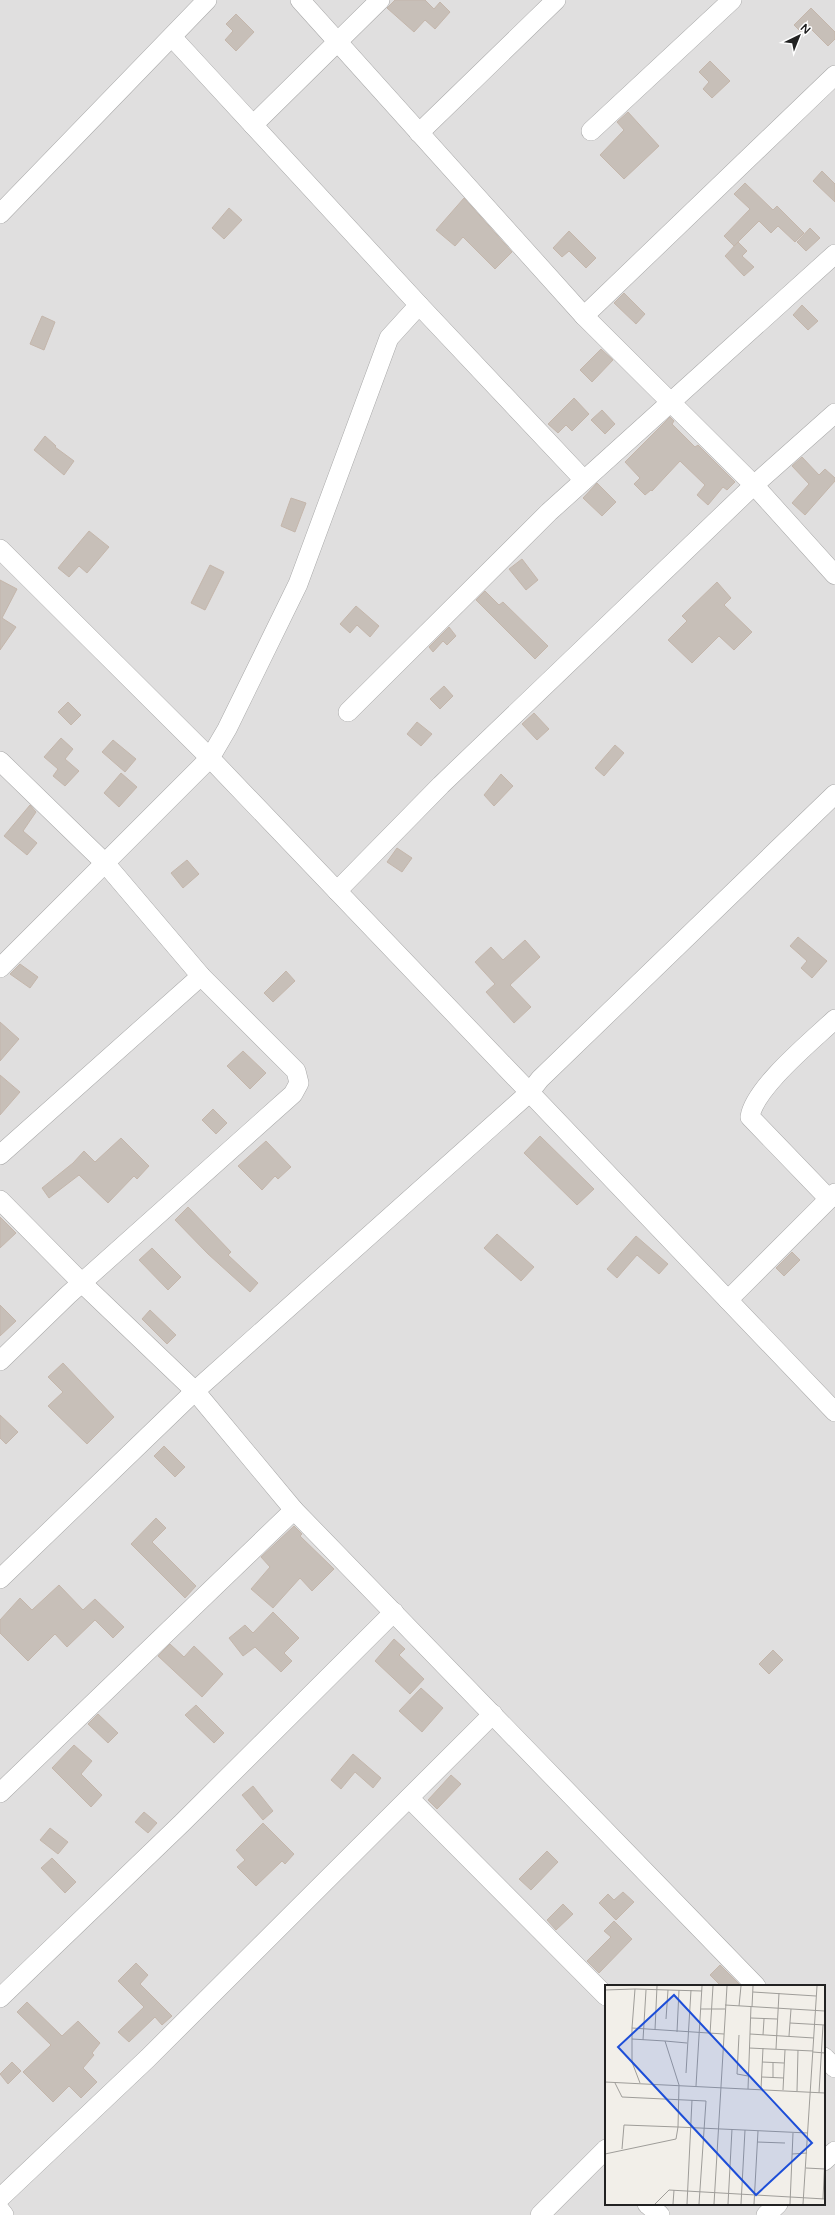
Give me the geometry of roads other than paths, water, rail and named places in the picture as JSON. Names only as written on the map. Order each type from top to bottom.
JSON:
[{"type":"street","points":[[0,214],[207,0]]},
{"type":"street","points":[[300,0],[584,316],[754,485],[835,575]]},
{"type":"street","points":[[253,125],[380,0]]},
{"type":"street","points":[[419,133],[556,0]]},
{"type":"street","points":[[591,131],[732,0]]},
{"type":"street","points":[[172,37],[584,480]]},
{"type":"street","points":[[584,316],[835,75]]},
{"type":"street","points":[[348,712],[549,512],[669,402],[835,254]]},
{"type":"street","points":[[0,968],[210,758],[227,729],[298,584],[389,338],[420,305]]},
{"type":"street","points":[[337,891],[441,785],[754,485],[835,412]]},
{"type":"street","points":[[0,549],[210,758],[529,1093],[834,1409]]},
{"type":"street","points":[[0,761],[105,864],[201,976],[296,1071],[299,1082],[293,1094],[82,1283],[0,1361]]},
{"type":"street","points":[[0,1579],[195,1391],[529,1093],[540,1079],[835,794]]},
{"type":"street","points":[[0,1155],[201,976]]},
{"type":"street","points":[[728,1300],[832,1196],[750,1117],[751,1108],[763,1089],[835,1019]]},
{"type":"street","points":[[0,1200],[82,1283],[195,1391],[294,1510],[755,1985]]},
{"type":"street","points":[[0,1793],[294,1510]]},
{"type":"street","points":[[0,1998],[176,1828],[394,1612]]},
{"type":"street","points":[[0,2198],[148,2058],[493,1714]]},
{"type":"street","points":[[409,1798],[605,1995]]},
{"type":"street","points":[[825,2058],[835,2068]]},
{"type":"street","points":[[825,2160],[835,2151]]},
{"type":"street","points":[[540,2215],[602,2160]]},
{"type":"street","points":[[648,2205],[660,2215]]},
{"type":"street","points":[[766,2215],[777,2205]]},
{"type":"street","points":[[0,2210],[4,2215]]}]
